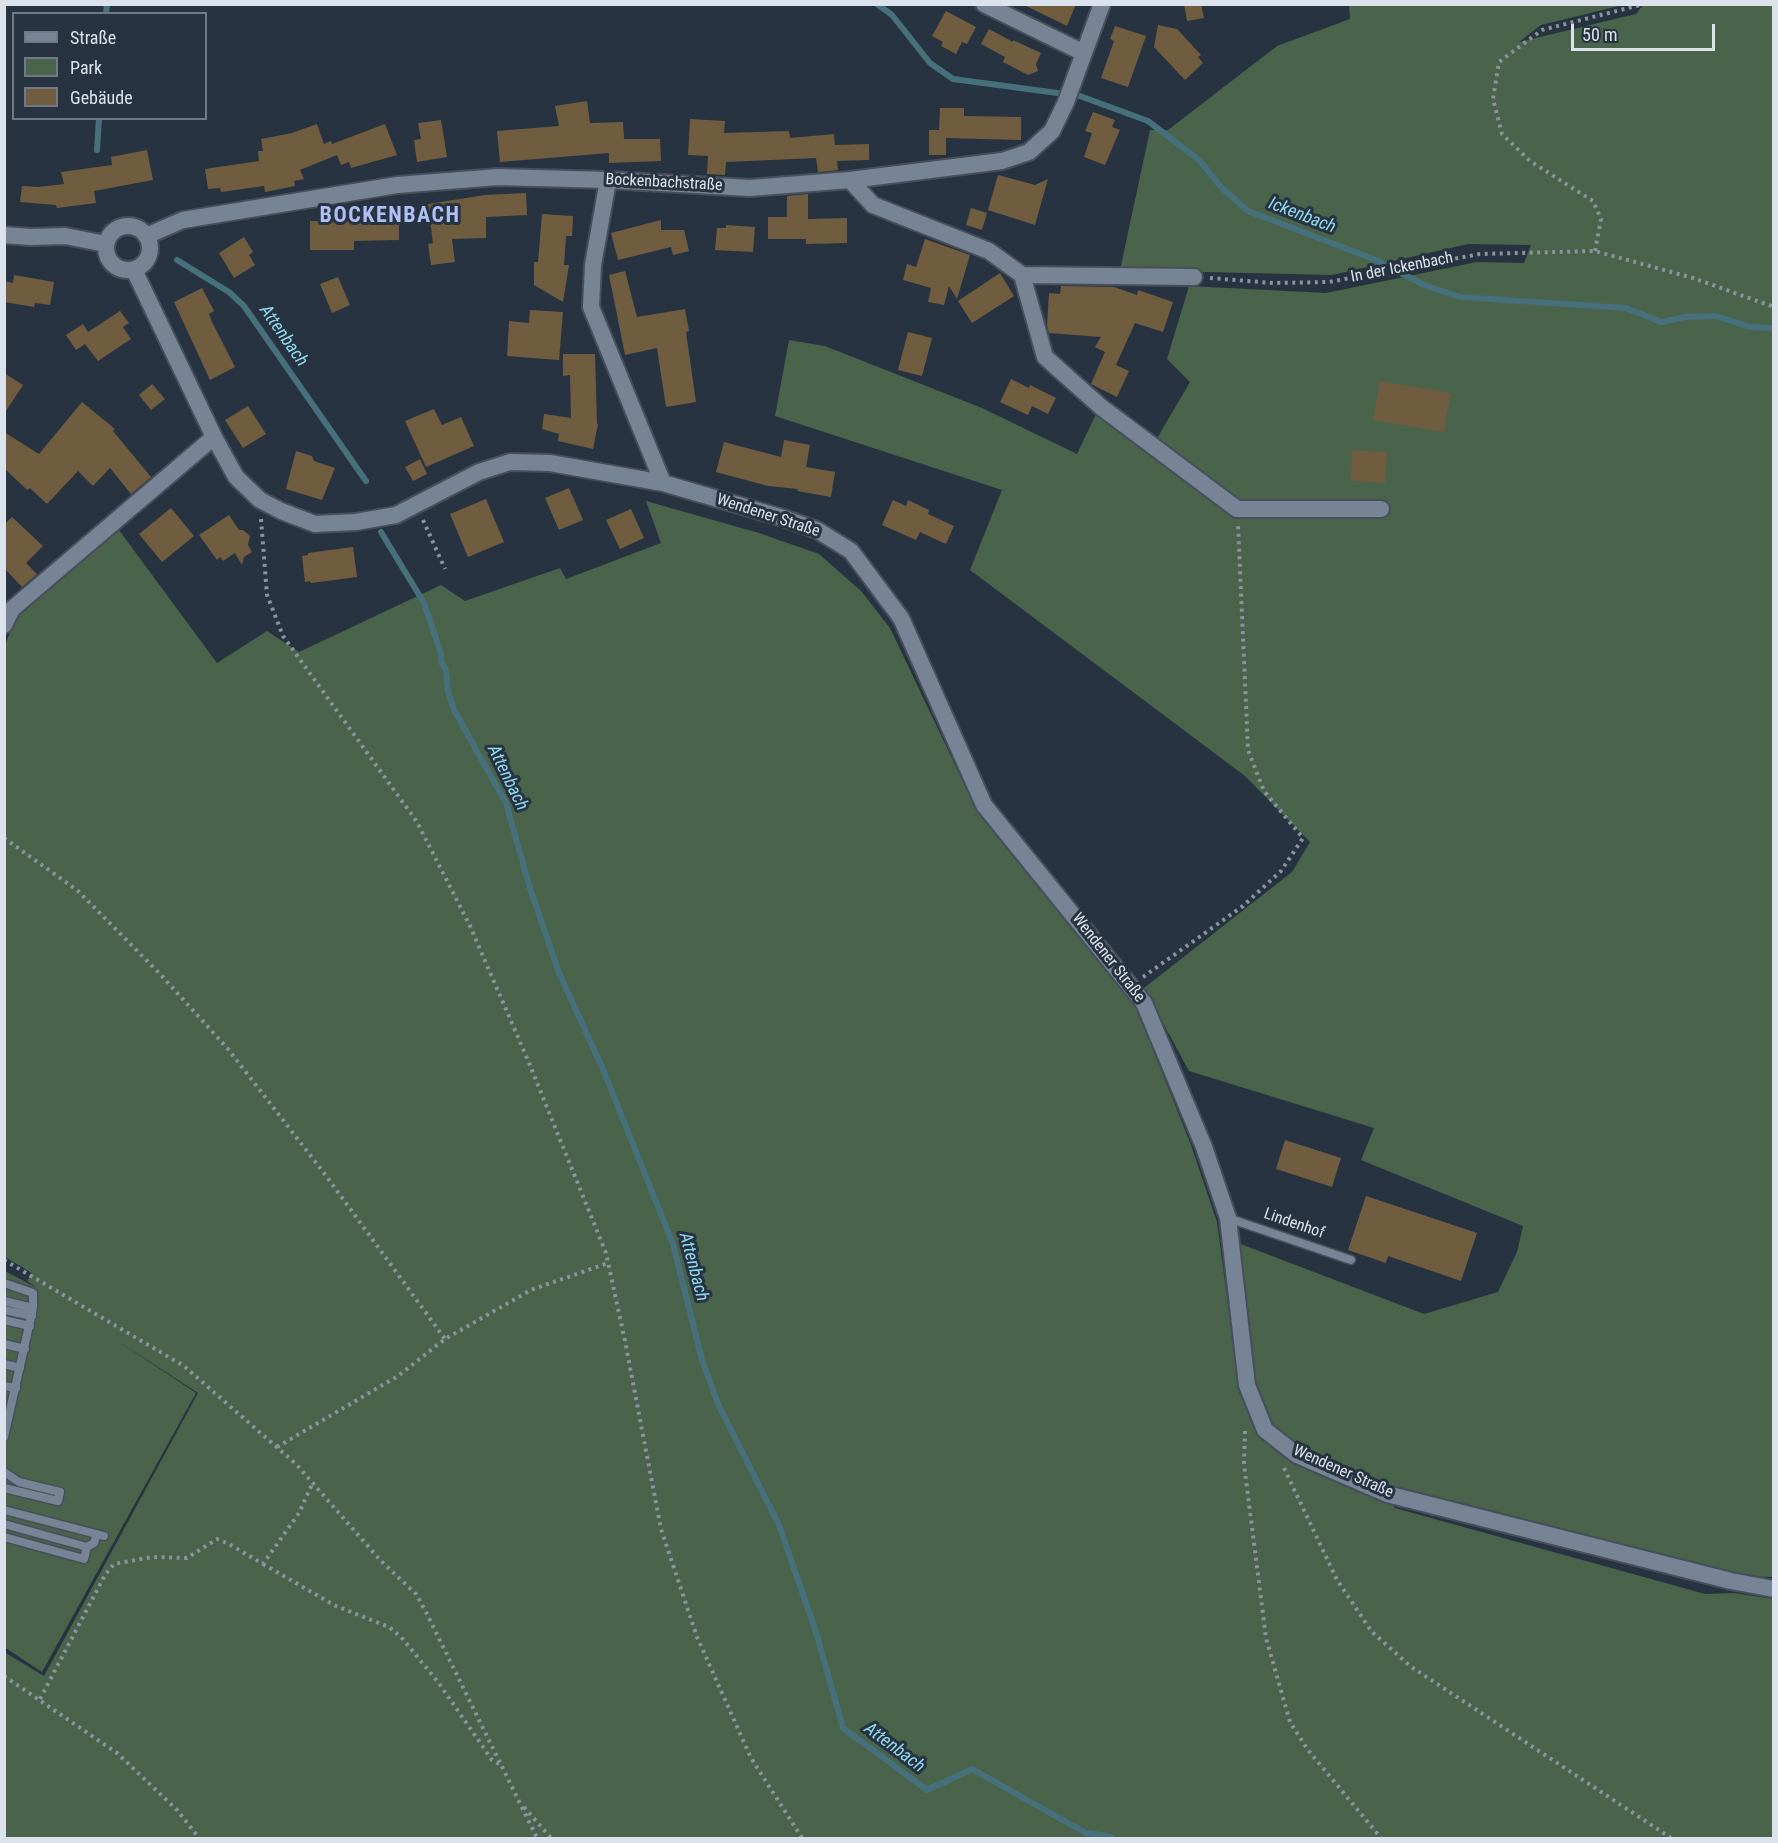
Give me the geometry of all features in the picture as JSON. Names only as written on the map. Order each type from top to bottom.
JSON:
[{"type":"street","points":[[984,4],[1084,53]]},
{"type":"street","name":"Bockenbachstraße","points":[[146,236],[183,220],[397,185],[498,177],[750,188],[850,180],[970,167],[1002,161],[1029,152],[1052,131],[1068,96],[1102,4]]},
{"type":"street","points":[[608,180],[593,265],[591,307],[663,483]]},
{"type":"street","points":[[850,180],[873,205],[989,251],[1022,275],[1194,277]]},
{"type":"street","points":[[121,227],[135,227],[146,236],[150,249],[145,262],[134,270],[126,270],[112,264],[108,258],[106,243],[109,236],[121,227]]},
{"type":"street","points":[[4,235],[65,236],[106,243]]},
{"type":"street","points":[[134,270],[214,437],[236,477],[260,500],[315,524],[356,522],[396,515],[479,472],[510,462],[550,463],[663,483]]},
{"type":"street","points":[[1022,275],[1045,357],[1101,407],[1237,509],[1381,509]]},
{"type":"street","points":[[4,625],[8,606],[214,437]]},
{"type":"street","name":"Wendener Straße","points":[[663,483],[817,530],[851,551],[901,618],[984,805],[1144,1003],[1204,1147],[1228,1218],[1247,1385],[1265,1430],[1297,1455],[1387,1494],[1731,1581],[1773,1589]]},
{"type":"lane","name":"Lindenhof","points":[[1228,1218],[1351,1260]]},
{"type":"lane","points":[[4,1283],[33,1293],[30,1326],[7,1417],[5,1434]]},
{"type":"lane","points":[[4,1301],[32,1312]]},
{"type":"lane","points":[[4,1310],[32,1312]]},
{"type":"lane","points":[[4,1320],[30,1326]]},
{"type":"lane","points":[[4,1344],[25,1349]]},
{"type":"lane","points":[[4,1364],[20,1368]]},
{"type":"lane","points":[[4,1386],[16,1388]]},
{"type":"lane","points":[[4,1472],[19,1482],[60,1492],[58,1501],[4,1488]]},
{"type":"lane","points":[[4,1510],[100,1535],[94,1543],[87,1547],[4,1524]]},
{"type":"lane","points":[[4,1537],[84,1559],[87,1547]]},
{"type":"path","points":[[1595,251],[1601,219],[1593,201],[1530,161],[1502,134],[1493,99],[1499,62],[1542,30],[1644,4]]},
{"type":"path","name":"In der Ickenbach","points":[[1194,277],[1284,283],[1329,282],[1479,254],[1595,251],[1693,278],[1773,307]]},
{"type":"path","points":[[260,500],[267,595],[283,636],[417,822],[470,926],[606,1253],[626,1341],[661,1529],[697,1638],[751,1758],[802,1839]]},
{"type":"path","points":[[416,504],[445,569]]},
{"type":"path","points":[[1130,986],[1243,906],[1281,871],[1303,838],[1264,791],[1248,750],[1237,509]]},
{"type":"path","points":[[4,838],[77,890],[160,974],[228,1049],[324,1173],[445,1339]]},
{"type":"path","points":[[4,1260],[184,1366],[277,1447],[313,1482],[381,1561],[416,1594],[537,1839]]},
{"type":"path","points":[[277,1447],[398,1376],[445,1339],[531,1290],[608,1263]]},
{"type":"path","points":[[1245,1430],[1244,1464],[1266,1638],[1290,1722],[1308,1749],[1381,1839]]},
{"type":"path","points":[[1281,1462],[1338,1580],[1372,1632],[1410,1666],[1671,1839]]},
{"type":"path","points":[[263,1564],[299,1513],[313,1482]]},
{"type":"path","points":[[39,1700],[105,1575],[114,1564],[152,1557],[187,1558],[218,1539],[336,1606],[389,1627],[438,1682],[492,1760],[500,1764]]},
{"type":"path","points":[[4,1676],[117,1753],[177,1810],[199,1839]]},
{"type":"path","points":[[519,1802],[551,1839]]},
{"type":"green space","points":[[1349,5],[1623,5],[1541,25],[1519,42],[1636,14],[1643,5],[1773,5],[1773,1577],[1734,1576],[1383,1490],[1395,1508],[1705,1594],[1734,1593],[1773,1599],[1773,1838],[5,1838],[4,1652],[44,1676],[198,1393],[115,1339],[196,1393],[42,1672],[4,1647],[5,1271],[37,1288],[27,1281],[32,1273],[5,1257],[5,645],[21,605],[116,526],[217,663],[267,631],[299,652],[441,585],[465,601],[560,568],[566,579],[661,543],[646,501],[759,533],[819,554],[861,591],[890,628],[978,813],[1136,1007],[1191,1145],[1217,1222],[1240,1395],[1256,1392],[1238,1243],[1424,1314],[1498,1292],[1517,1252],[1523,1226],[1361,1160],[1374,1128],[1189,1071],[1144,988],[1292,872],[1310,842],[1245,776],[970,570],[1002,490],[775,416],[789,340],[825,346],[982,408],[1077,454],[1096,414],[1156,440],[1190,382],[1167,359],[1189,286],[1326,293],[1477,262],[1524,263],[1531,245],[1468,244],[1332,275],[1120,270],[1150,130],[1168,130],[1277,46],[1350,19]]},
{"type":"building","points":[[1022,4],[1076,4],[1067,26]]},
{"type":"building","points":[[1184,4],[1201,4],[1204,18],[1187,21]]},
{"type":"building","points":[[946,11],[976,27],[967,44],[962,42],[956,54],[941,46],[943,42],[932,36]]},
{"type":"building","points":[[1158,25],[1177,29],[1201,55],[1198,57],[1203,63],[1185,80],[1154,47]]},
{"type":"building","points":[[1115,26],[1146,36],[1128,87],[1101,78],[1114,41],[1110,39]]},
{"type":"building","points":[[989,29],[1041,53],[1036,64],[1038,71],[1028,75],[1003,62],[1005,57],[981,44]]},
{"type":"building","points":[[587,101],[590,123],[623,122],[624,139],[660,139],[661,161],[609,163],[609,153],[500,162],[497,131],[559,126],[555,106]]},
{"type":"building","points":[[940,108],[964,108],[964,116],[1021,117],[1021,140],[946,138],[946,155],[929,155],[929,130],[939,130]]},
{"type":"building","points":[[1093,112],[1115,120],[1112,127],[1120,130],[1105,165],[1084,157],[1092,133],[1085,131]]},
{"type":"building","points":[[690,119],[725,121],[724,133],[789,131],[790,138],[834,134],[835,145],[869,144],[869,160],[837,161],[838,170],[818,172],[816,158],[726,162],[725,175],[707,174],[708,156],[688,155]]},
{"type":"building","points":[[441,120],[447,157],[417,162],[414,140],[421,139],[418,123]]},
{"type":"building","points":[[317,124],[324,144],[331,141],[332,144],[385,124],[397,155],[351,168],[349,162],[341,165],[337,155],[300,170],[304,179],[294,181],[295,186],[265,192],[264,186],[221,192],[220,188],[208,189],[205,169],[259,161],[258,151],[263,151],[261,139],[292,133]]},
{"type":"building","points":[[147,150],[153,180],[94,191],[96,203],[57,208],[56,205],[20,202],[22,186],[64,184],[61,172],[112,165],[111,157]]},
{"type":"building","points":[[998,175],[1035,185],[1048,179],[1035,225],[988,210]]},
{"type":"building","points":[[526,193],[527,215],[486,217],[486,238],[452,239],[455,262],[431,265],[428,244],[433,243],[428,204],[485,195]]},
{"type":"building","points":[[808,194],[808,219],[847,218],[847,243],[806,244],[806,239],[768,239],[768,217],[787,217],[787,196]]},
{"type":"building","points":[[971,208],[987,213],[982,230],[966,225]]},
{"type":"building","points":[[399,212],[399,240],[354,241],[354,250],[310,250],[310,221],[374,221],[373,213]]},
{"type":"building","points":[[542,214],[573,216],[572,236],[566,236],[564,265],[569,265],[563,302],[534,285],[534,262],[538,262]]},
{"type":"building","points":[[661,220],[661,230],[684,230],[689,251],[673,255],[671,247],[618,260],[611,233]]},
{"type":"building","points":[[726,225],[755,227],[753,252],[715,250],[717,228],[726,228]]},
{"type":"building","points":[[244,237],[253,252],[249,255],[255,265],[234,278],[219,253]]},
{"type":"building","points":[[925,239],[970,255],[957,299],[949,286],[944,305],[928,302],[931,288],[903,280],[907,264],[916,267]]},
{"type":"building","points":[[625,271],[637,317],[685,309],[696,402],[666,407],[657,348],[625,355],[609,275]]},
{"type":"building","points":[[1000,273],[1014,296],[972,323],[958,301]]},
{"type":"building","points":[[14,275],[54,282],[50,305],[35,303],[34,307],[4,302],[4,281],[13,283]]},
{"type":"building","points":[[338,277],[350,305],[332,313],[320,284]]},
{"type":"building","points":[[1061,286],[1114,287],[1137,295],[1138,290],[1173,302],[1163,332],[1135,323],[1116,365],[1129,371],[1117,397],[1091,384],[1105,352],[1095,347],[1101,337],[1049,333],[1047,325],[1049,293],[1060,294]]},
{"type":"building","points":[[202,288],[214,311],[209,314],[212,322],[235,367],[210,380],[174,302]]},
{"type":"building","points":[[530,310],[563,312],[559,360],[507,356],[509,321],[529,323]]},
{"type":"building","points":[[120,311],[129,323],[123,327],[131,339],[98,361],[85,344],[76,350],[66,335],[83,324],[88,332]]},
{"type":"building","points":[[908,332],[932,338],[922,376],[898,370]]},
{"type":"building","points":[[563,354],[595,354],[598,424],[593,449],[558,441],[559,434],[542,429],[544,414],[571,418],[570,375],[563,376]]},
{"type":"building","points":[[4,373],[23,385],[4,414]]},
{"type":"building","points":[[1011,379],[1029,388],[1030,385],[1056,398],[1048,414],[1032,406],[1028,415],[1000,402]]},
{"type":"building","points":[[1380,381],[1451,393],[1444,432],[1373,420]]},
{"type":"building","points":[[152,384],[165,399],[151,410],[139,395]]},
{"type":"building","points":[[82,402],[115,429],[113,431],[151,477],[131,494],[110,468],[93,486],[78,471],[47,504],[30,488],[27,490],[4,468],[4,432],[39,454]]},
{"type":"building","points":[[248,406],[266,434],[243,448],[225,420]]},
{"type":"building","points":[[434,409],[442,425],[461,417],[474,446],[426,467],[405,421]]},
{"type":"building","points":[[784,440],[810,445],[806,467],[835,472],[831,497],[797,491],[798,489],[768,486],[716,472],[724,442],[781,457]]},
{"type":"building","points":[[1352,450],[1387,452],[1385,483],[1351,481]]},
{"type":"building","points":[[296,451],[312,456],[314,461],[335,468],[322,500],[286,489]]},
{"type":"building","points":[[420,459],[427,474],[413,481],[405,467]]},
{"type":"building","points":[[569,488],[583,520],[559,530],[545,498]]},
{"type":"building","points":[[486,499],[504,542],[468,557],[450,514]]},
{"type":"building","points":[[893,500],[906,506],[908,500],[929,510],[928,514],[954,526],[946,544],[920,532],[916,540],[882,525]]},
{"type":"building","points":[[171,508],[194,536],[162,562],[139,534]]},
{"type":"building","points":[[631,509],[644,538],[620,549],[606,520]]},
{"type":"building","points":[[229,515],[239,530],[243,530],[250,536],[248,545],[252,552],[244,557],[242,565],[235,553],[223,561],[220,557],[217,560],[199,535]]},
{"type":"building","points":[[12,517],[43,546],[26,563],[37,574],[22,587],[4,568],[4,525]]},
{"type":"building","points":[[353,547],[357,577],[305,582],[302,556],[308,553]]},
{"type":"building","points":[[1285,1140],[1341,1158],[1332,1187],[1276,1169]]},
{"type":"building","points":[[1366,1196],[1477,1233],[1461,1281],[1388,1256],[1386,1263],[1348,1250]]},
{"type":"waterway","name":"Attenbach","points":[[106,12],[107,4]]},
{"type":"waterway","name":"Ickenbach","points":[[877,4],[892,15],[930,63],[953,79],[1080,96],[1148,121],[1199,160],[1221,187],[1248,211],[1376,260],[1424,285],[1460,297],[1626,308],[1661,322],[1686,317],[1716,316],[1750,327],[1774,328]]},
{"type":"waterway","name":"Attenbach","points":[[97,150],[99,120]]},
{"type":"waterway","name":"Attenbach","points":[[177,260],[229,292],[244,306],[366,481]]},
{"type":"waterway","name":"Attenbach","points":[[381,532],[424,603],[441,653],[441,662],[446,670],[448,691],[454,710],[506,803],[529,885],[559,973],[603,1069],[673,1244],[702,1360],[719,1406],[779,1525],[816,1632],[843,1728],[927,1790],[972,1769],[1086,1833],[1113,1838]]},
{"type":"district","name":"BOCKENBACH","points":[[390,216]]}]
